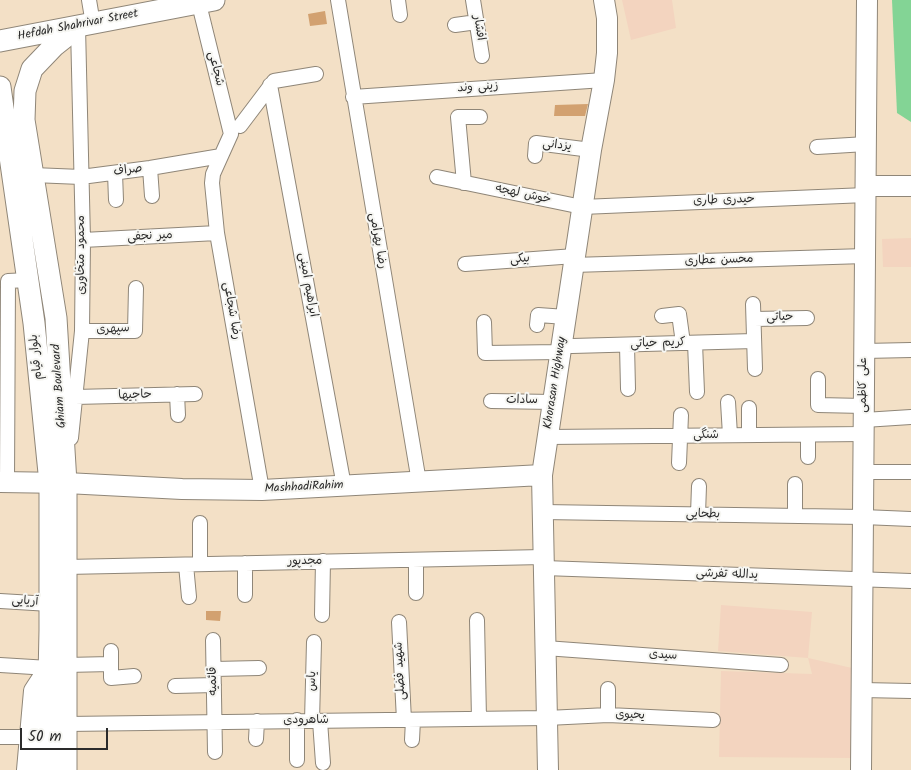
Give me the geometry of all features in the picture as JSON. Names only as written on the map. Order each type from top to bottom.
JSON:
[{"type":"main road","name":"Khorasan Highway","points":[[548,770],[542,475],[582,207],[604,80],[607,53],[607,18],[604,0]]},
{"type":"main road","name":"علی کاظمی","points":[[861,770],[867,0]]},
{"type":"main road","name":"Hefdah Shahrivar Street","points":[[0,41],[203,1]]},
{"type":"main road","name":"Ghiam Boulevard","points":[[47,770],[66,567],[58,483],[56,318],[24,120],[25,91],[32,69],[54,46],[86,25]]},
{"type":"main road","name":"بلوار قیام","points":[[0,87],[6,168],[28,280],[58,483],[50,604]]},
{"type":"main road","points":[[866,190],[911,186]]},
{"type":"main road","name":"MashhadiRahim","points":[[4,482],[262,490],[542,475]]},
{"type":"main road","name":"Ghiam Boulevard","points":[[50,604],[66,724],[66,770]]},
{"type":"main road","points":[[27,770],[34,691],[58,666]]},
{"type":"street","name":"محمود متخاوری","points":[[58,483],[75,397],[82,331],[83,240],[80,177],[86,25],[89,0]]},
{"type":"street","name":"رضا بهرامی","points":[[338,0],[418,482]]},
{"type":"street","points":[[398,0],[400,15]]},
{"type":"street","name":"افشار","points":[[473,0],[482,56]]},
{"type":"street","name":"شجاعی","points":[[203,1],[236,130]]},
{"type":"street","points":[[455,26],[477,22]]},
{"type":"street","points":[[270,85],[274,81],[316,74]]},
{"type":"street","name":"زینی وند","points":[[353,97],[604,80]]},
{"type":"street","name":"رضا شجاعی","points":[[262,490],[217,234],[212,183],[213,174],[221,156],[236,130],[270,85]]},
{"type":"street","name":"ابراهیم امینی","points":[[270,85],[344,486]]},
{"type":"street","points":[[464,183],[458,117],[480,117]]},
{"type":"street","name":"یزدانی","points":[[535,156],[536,144],[591,150]]},
{"type":"street","points":[[817,147],[866,144]]},
{"type":"street","name":"صراف","points":[[34,175],[80,177],[221,156]]},
{"type":"street","points":[[150,168],[152,196]]},
{"type":"street","points":[[115,173],[116,200]]},
{"type":"street","name":"خوش لهجه","points":[[437,178],[582,207]]},
{"type":"street","name":"حیدری طاری","points":[[582,207],[866,190]]},
{"type":"street","name":"میر نجفی","points":[[83,240],[217,234]]},
{"type":"street","name":"محسن عطاری","points":[[574,260],[865,256]]},
{"type":"street","name":"بیکی","points":[[465,264],[574,260]]},
{"type":"street","points":[[4,482],[8,281],[28,280]]},
{"type":"street","name":"سپهری","points":[[82,331],[135,331],[136,288]]},
{"type":"street","points":[[753,304],[755,369]]},
{"type":"street","points":[[662,316],[679,314],[689,343],[697,392]]},
{"type":"street","points":[[538,316],[566,317]]},
{"type":"street","name":"حیاتی","points":[[754,319],[806,318]]},
{"type":"street","name":"کریم حیاتی","points":[[484,322],[485,353],[627,345],[754,341]]},
{"type":"street","points":[[627,345],[628,389]]},
{"type":"street","points":[[864,351],[911,350]]},
{"type":"street","points":[[818,379],[818,405],[864,420],[911,417]]},
{"type":"street","points":[[177,394],[178,415]]},
{"type":"street","name":"حاجیها","points":[[75,397],[195,394]]},
{"type":"street","name":"سادات","points":[[491,401],[553,402]]},
{"type":"street","points":[[728,402],[730,435]]},
{"type":"street","points":[[749,408],[749,435]]},
{"type":"street","points":[[680,463],[681,416]]},
{"type":"street","name":"شنگی","points":[[548,438],[808,435],[864,420]]},
{"type":"street","points":[[808,435],[808,457]]},
{"type":"street","points":[[864,472],[911,472]]},
{"type":"street","points":[[795,484],[795,516]]},
{"type":"street","points":[[698,514],[699,486]]},
{"type":"street","name":"بطحایی","points":[[543,512],[863,517]]},
{"type":"street","points":[[863,517],[911,520]]},
{"type":"street","points":[[189,597],[200,523]]},
{"type":"street","points":[[416,560],[416,593]]},
{"type":"street","name":"مجدپور","points":[[66,567],[416,560],[543,562]]},
{"type":"street","points":[[322,615],[323,561]]},
{"type":"street","name":"یدالله تفرشی","points":[[543,562],[911,581]]},
{"type":"street","points":[[244,595],[245,563]]},
{"type":"street","name":"آریایی","points":[[0,601],[50,604]]},
{"type":"street","points":[[477,620],[479,719]]},
{"type":"street","name":"شهید فضلی","points":[[399,622],[408,720],[412,740]]},
{"type":"street","name":"قائمیه","points":[[213,640],[215,752]]},
{"type":"street","name":"یاس","points":[[314,642],[316,721],[322,763]]},
{"type":"street","name":"سیدی","points":[[545,648],[781,665]]},
{"type":"street","points":[[0,665],[58,666],[111,657],[111,678],[134,676]]},
{"type":"street","points":[[214,669],[259,668]]},
{"type":"street","points":[[175,686],[214,685]]},
{"type":"street","points":[[608,689],[608,715]]},
{"type":"street","points":[[862,690],[911,691]]},
{"type":"street","name":"یحیوی","points":[[547,718],[608,715],[713,720]]},
{"type":"street","name":"شاهرودی","points":[[66,724],[547,718]]},
{"type":"street","points":[[297,720],[297,760]]},
{"type":"street","points":[[256,739],[257,721]]},
{"type":"street","points":[[0,737],[30,737]]},
{"type":"shaded area","points":[[622,0],[672,0],[676,28],[631,40]]},
{"type":"shaded area","points":[[911,238],[911,267],[883,267],[882,239]]},
{"type":"shaded area","points":[[721,605],[812,612],[808,658],[718,651]]},
{"type":"shaded area","points":[[808,658],[852,668],[851,758],[719,757],[721,671],[812,674]]},
{"type":"green space","points":[[892,0],[911,0],[911,122],[897,113]]},
{"type":"building","points":[[325,11],[327,24],[310,26],[308,14]]},
{"type":"building","points":[[588,104],[585,116],[554,116],[555,105]]},
{"type":"building","points":[[206,611],[221,611],[220,621],[206,620]]}]
